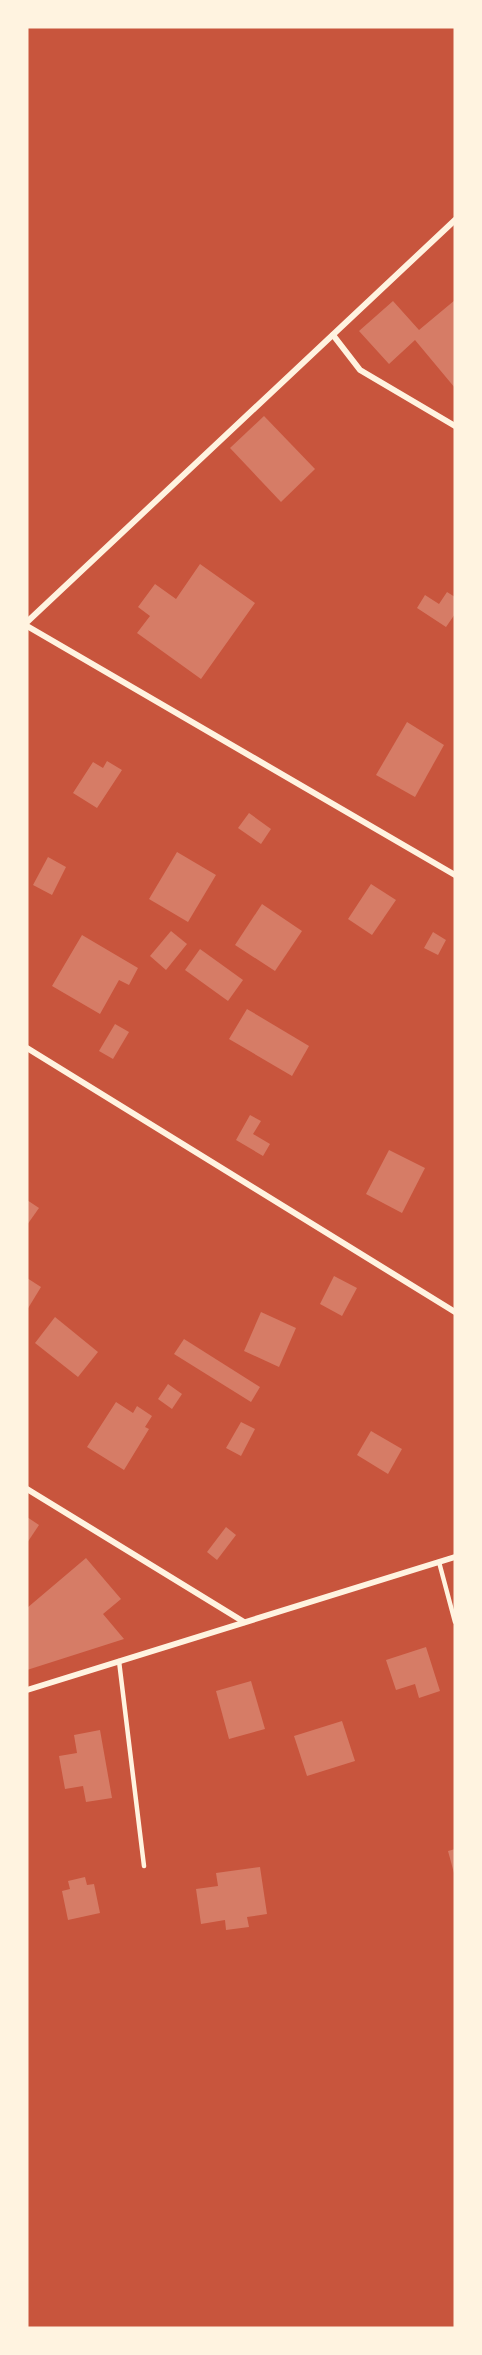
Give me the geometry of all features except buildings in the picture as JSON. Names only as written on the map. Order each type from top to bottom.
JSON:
[{"type":"street","points":[[455,220],[27,624],[455,875]]},
{"type":"street","points":[[333,335],[360,370],[455,426]]},
{"type":"street","points":[[27,1048],[455,1312]]},
{"type":"street","points":[[27,1489],[244,1622]]},
{"type":"street","points":[[27,1690],[455,1557]]},
{"type":"lane","points":[[439,1562],[455,1622]]},
{"type":"lane","points":[[119,1661],[144,1866]]}]
